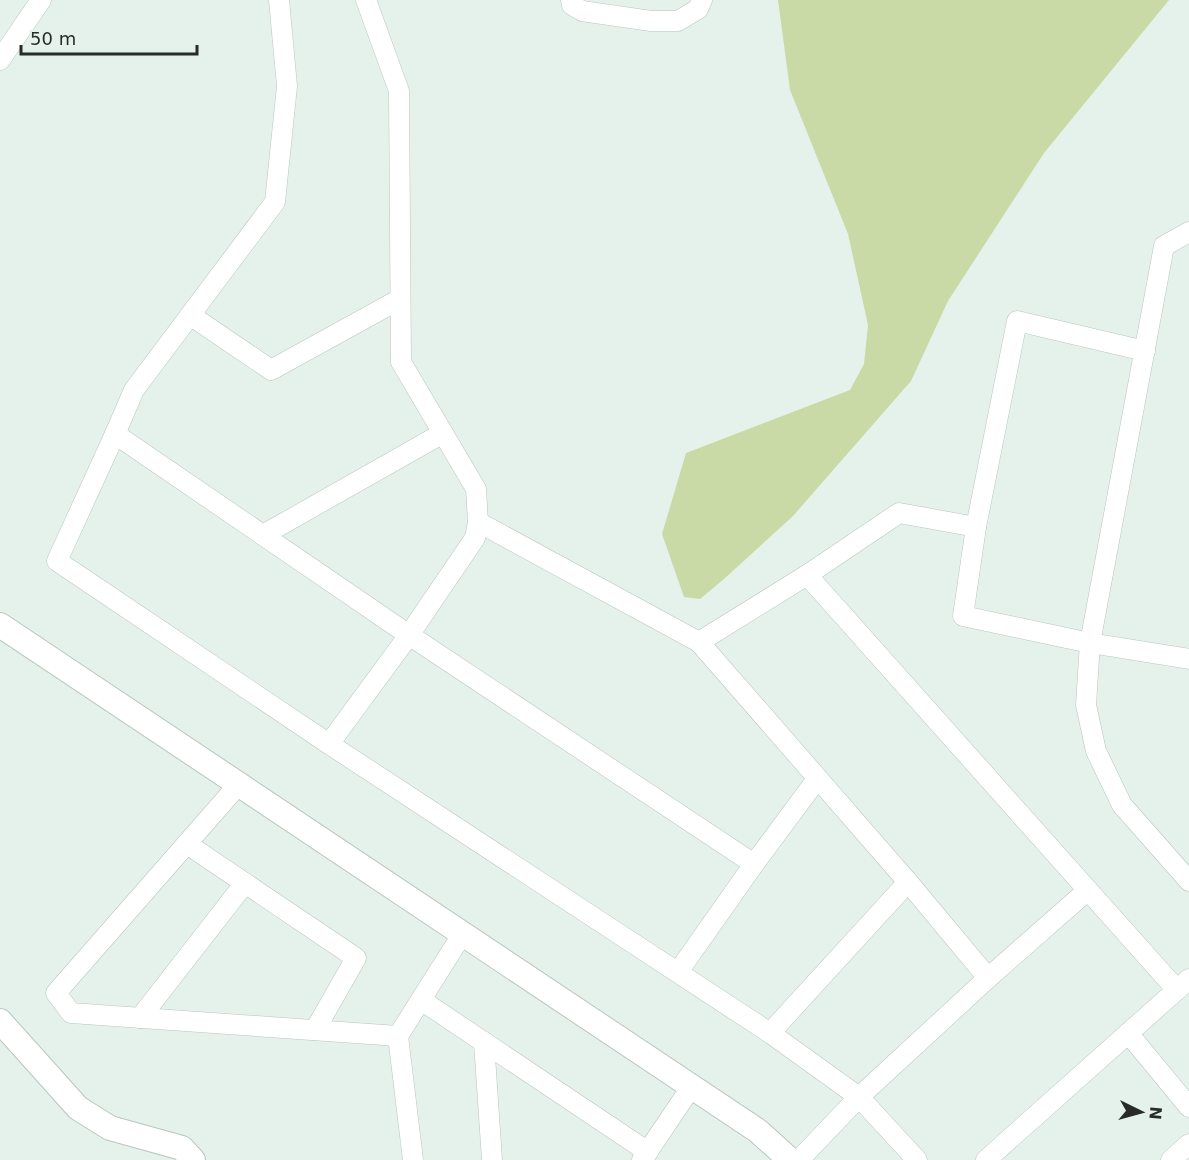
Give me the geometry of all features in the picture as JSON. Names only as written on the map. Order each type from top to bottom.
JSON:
[{"type":"street","points":[[0,60],[41,0]]},
{"type":"street","points":[[279,0],[287,86],[275,202],[134,390],[57,561],[329,744],[770,1033],[859,1097],[917,1160]]},
{"type":"street","points":[[329,744],[409,635],[474,538],[478,522],[476,489],[401,362],[399,91],[366,0]]},
{"type":"street","points":[[571,0],[572,5],[582,11],[651,21],[678,21],[698,9],[702,0]]},
{"type":"street","points":[[1189,232],[1164,246],[1090,643],[1086,705],[1096,751],[1122,805],[1189,881]]},
{"type":"street","points":[[190,315],[272,370],[400,299]]},
{"type":"street","points":[[1144,351],[1017,321],[976,527],[963,616],[1090,643],[1189,660]]},
{"type":"street","points":[[263,535],[443,433]]},
{"type":"street","points":[[116,434],[409,635],[754,864]]},
{"type":"street","points":[[699,642],[807,575],[899,513],[976,527]]},
{"type":"street","points":[[478,522],[699,642],[908,882],[988,978]]},
{"type":"street","points":[[807,575],[1088,890],[1183,984],[986,1160]]},
{"type":"street","points":[[0,625],[692,1086],[758,1131],[790,1160]]},
{"type":"street","points":[[678,972],[817,779]]},
{"type":"street","points":[[240,784],[56,993],[71,1013],[398,1036]]},
{"type":"street","points":[[187,844],[356,958],[315,1030]]},
{"type":"street","points":[[770,1033],[908,882]]},
{"type":"street","points":[[140,1018],[245,883]]},
{"type":"street","points":[[799,1160],[859,1097],[1088,890]]},
{"type":"street","points":[[413,1160],[398,1036],[463,933]]},
{"type":"street","points":[[421,1000],[645,1156],[692,1086]]},
{"type":"street","points":[[0,1021],[78,1108],[110,1128],[182,1149],[193,1160]]},
{"type":"street","points":[[1128,1033],[1189,1107]]},
{"type":"street","points":[[484,1042],[492,1160]]},
{"type":"street","points":[[1171,1160],[1189,1144]]},
{"type":"green space","points":[[778,0],[1169,0],[1044,153],[948,301],[911,381],[793,516],[700,599],[684,597],[662,534],[686,453],[850,390],[864,364],[868,325],[848,234],[790,90]]}]
